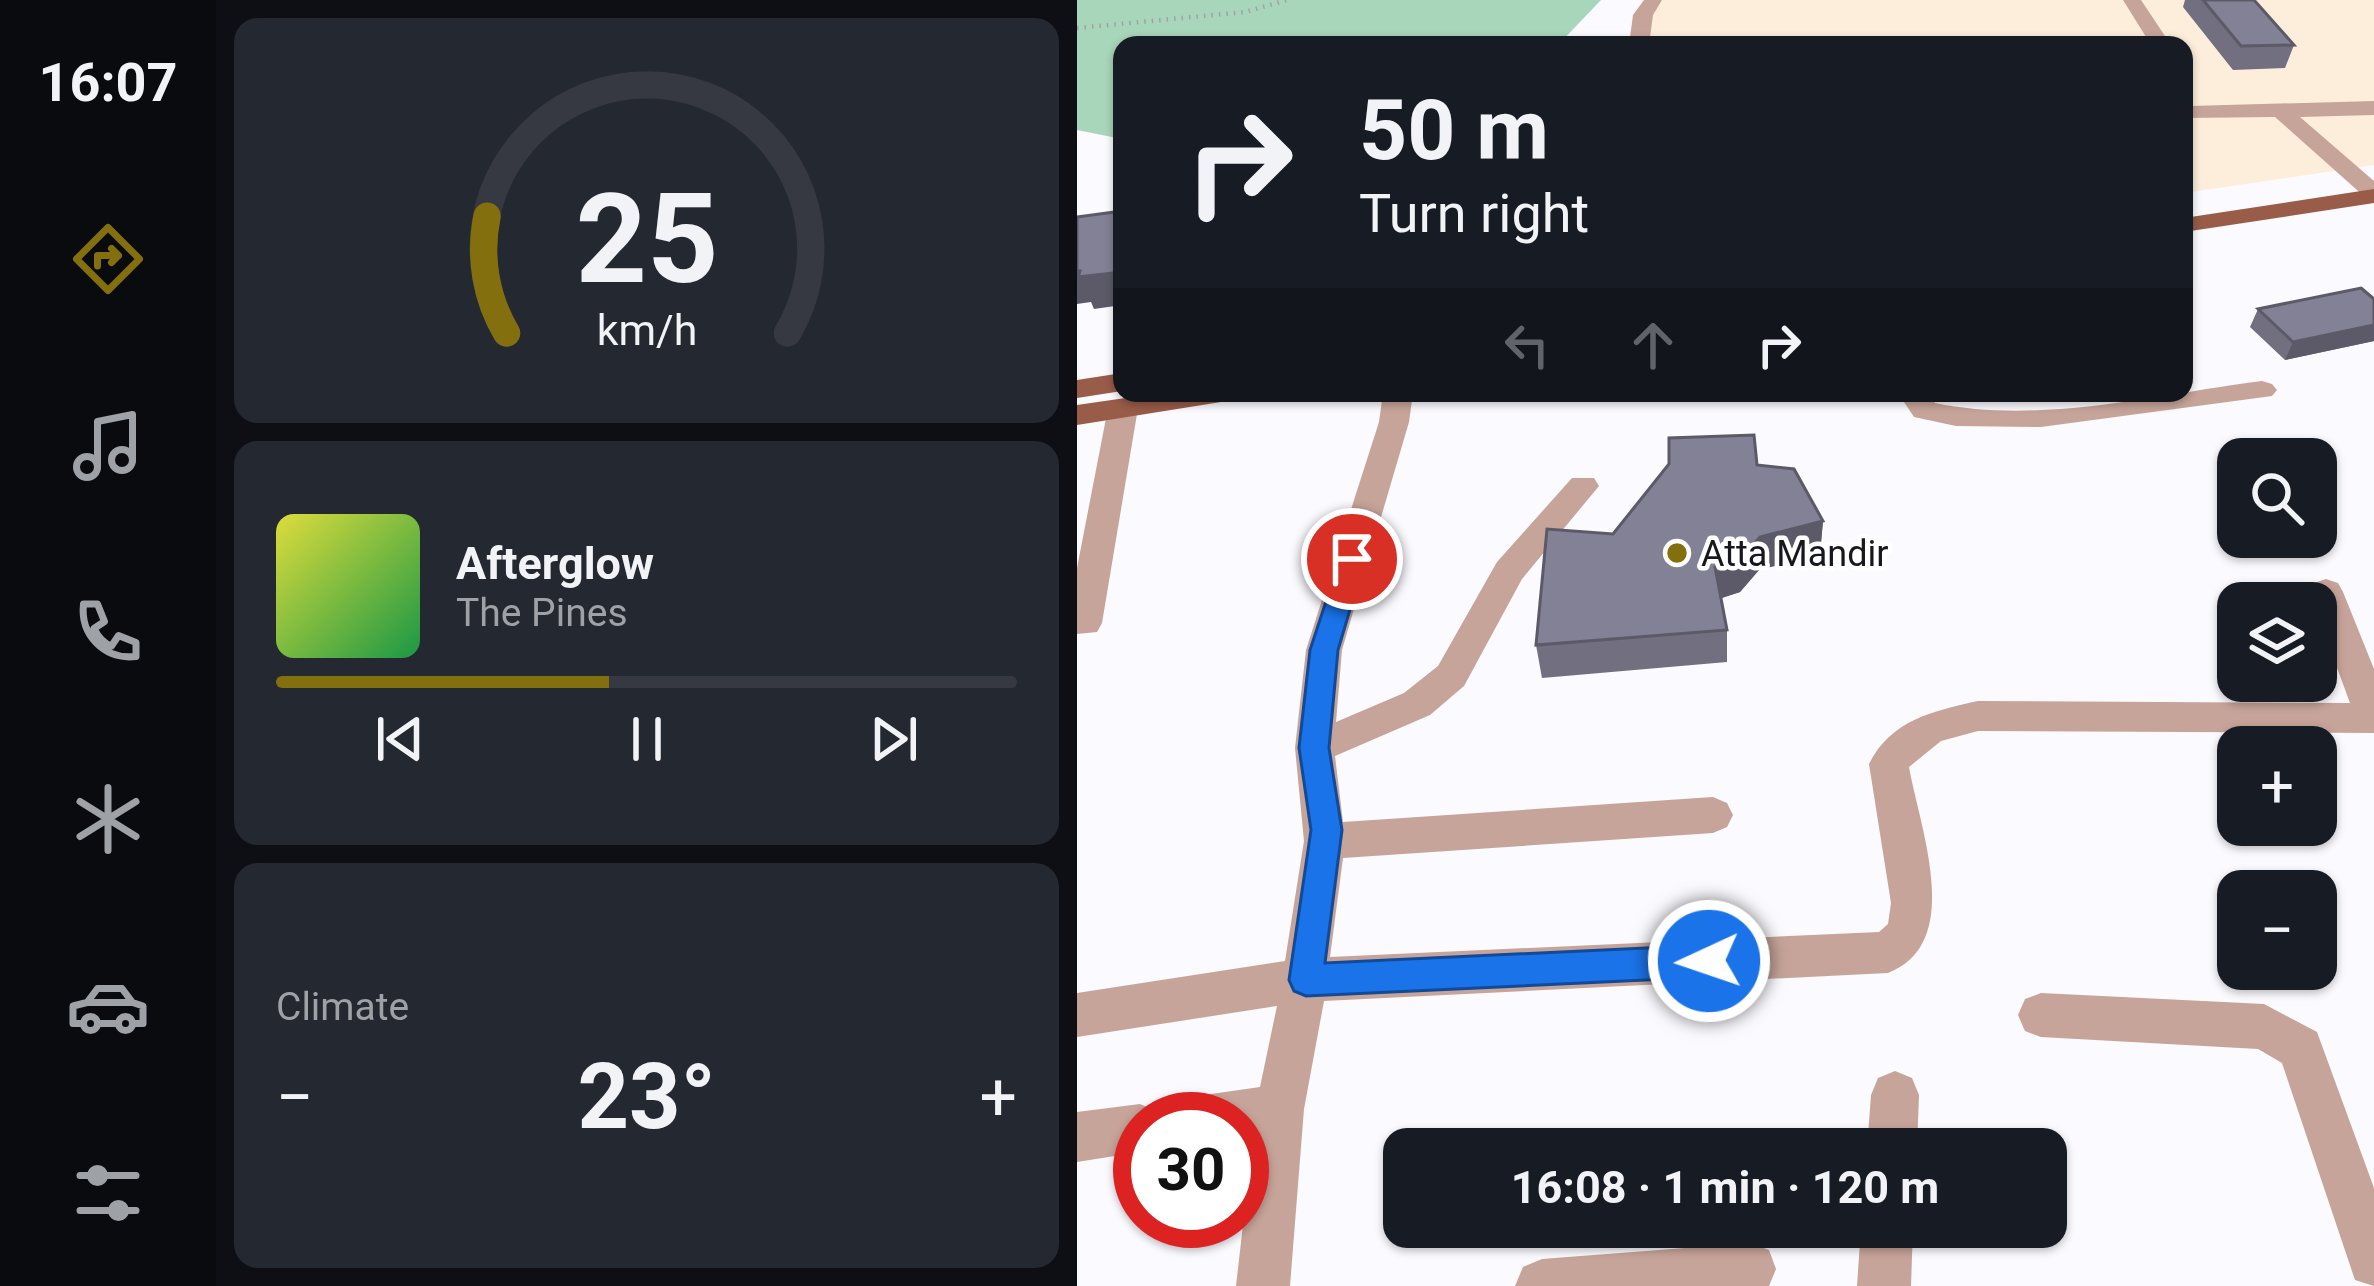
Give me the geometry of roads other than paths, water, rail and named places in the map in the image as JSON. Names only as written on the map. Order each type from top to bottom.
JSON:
[{"type":"main road","points":[[2193,224],[2374,195]]},
{"type":"main road","points":[[2193,247],[2374,219]]},
{"type":"main road","points":[[1077,388],[1113,394]]},
{"type":"main road","points":[[1077,415],[1113,399]]},
{"type":"street","points":[[1640,36],[1643,16],[1653,0]]},
{"type":"street","points":[[2132,0],[2155,36]]},
{"type":"street","points":[[2193,106],[2281,111],[2374,108]]},
{"type":"street","points":[[2281,111],[2374,195]]},
{"type":"street","points":[[2193,398],[2262,390]]},
{"type":"street","points":[[1084,623],[1121,402]]},
{"type":"street","points":[[1263,1286],[1280,1108],[1306,980],[1325,841],[1314,748],[1324,650],[1397,402]]},
{"type":"street","points":[[1919,402],[1925,410],[1968,418],[2036,416],[2158,402]]},
{"type":"street","points":[[1314,748],[1417,704],[1451,676],[1509,571],[1583,486]]},
{"type":"street","points":[[1077,1015],[1306,980],[1889,952],[1909,934],[1912,903],[1889,764],[1906,739],[1978,716],[2374,717],[2337,621]]},
{"type":"street","points":[[1325,841],[1713,815]]},
{"type":"street","points":[[2041,1015],[2263,1027],[2300,1048],[2374,1261]]},
{"type":"street","points":[[1893,1128],[1895,1095]]},
{"type":"street","points":[[1269,1110],[1280,1108]]},
{"type":"street","points":[[1077,1137],[1113,1132]]},
{"type":"street","points":[[1884,1286],[1886,1248]]},
{"type":"street","points":[[1542,1286],[1750,1269]]},
{"type":"place","name":"Atta Mandir","points":[[1677,553]]}]
